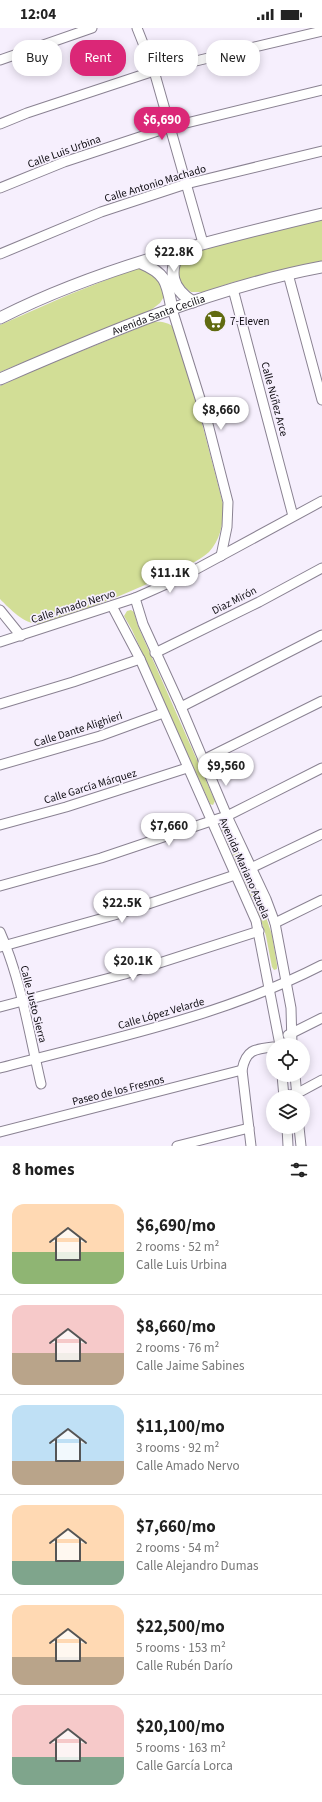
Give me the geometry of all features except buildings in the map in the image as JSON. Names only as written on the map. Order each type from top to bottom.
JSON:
[{"type":"street","points":[[0,60],[92,28]]},
{"type":"street","points":[[137,28],[142,40]]},
{"type":"street","points":[[198,61],[322,31]]},
{"type":"street","points":[[0,124],[27,113],[139,76]]},
{"type":"street","points":[[155,76],[203,243]]},
{"type":"street","name":"Calle Luis Urbina","points":[[0,188],[64,162],[170,127],[322,90]]},
{"type":"street","name":"Calle Antonio Machado","points":[[0,254],[101,212],[186,184],[322,151]]},
{"type":"street","points":[[2,314],[104,274],[180,250],[322,214]]},
{"type":"street","points":[[180,250],[173,265],[173,279],[181,292],[193,302]]},
{"type":"street","points":[[141,263],[155,269],[163,277],[208,424],[228,502],[227,528],[221,556]]},
{"type":"street","name":"Avenida Santa Cecilia","points":[[0,378],[132,323],[172,309],[233,289],[288,274],[322,268]]},
{"type":"street","points":[[288,274],[322,400]]},
{"type":"street","name":"Calle Núñez Arce","points":[[233,289],[293,516]]},
{"type":"street","name":"Calle Amado Nervo","points":[[0,642],[135,598],[180,578],[322,501]]},
{"type":"street","name":"Diaz Mirón","points":[[156,653],[259,602],[322,568]]},
{"type":"street","name":"Avenida Mariano Azuela","points":[[135,598],[143,624],[181,707],[202,760],[275,923],[291,1014],[292,1034]]},
{"type":"street","name":"Avenida Mariano Azuela","points":[[112,606],[140,659],[187,768],[254,916],[259,931],[270,990],[283,1038]]},
{"type":"street","points":[[0,610],[21,636]]},
{"type":"street","points":[[181,707],[322,635]]},
{"type":"street","points":[[0,704],[73,682],[140,659]]},
{"type":"street","points":[[202,760],[322,701]]},
{"type":"street","name":"Calle Dante Alighieri","points":[[0,765],[100,736],[163,713]]},
{"type":"street","name":"Calle García Márquez","points":[[0,825],[66,807],[187,768]]},
{"type":"street","points":[[0,886],[101,858],[227,816],[322,768]]},
{"type":"street","points":[[251,868],[322,834]]},
{"type":"street","points":[[3,946],[118,914],[235,875]]},
{"type":"street","points":[[275,923],[322,900]]},
{"type":"street","points":[[0,1007],[125,974],[259,931]]},
{"type":"street","name":"Calle Justo Sierra","points":[[0,932],[3,946],[22,1001],[41,1084]]},
{"type":"street","name":"Calle López Velarde","points":[[0,1068],[156,1028],[217,1009],[286,984],[322,965]]},
{"type":"street","points":[[289,1038],[292,1034],[322,1018]]},
{"type":"street","points":[[251,1146],[242,1070],[244,1058],[247,1054],[266,1048]]},
{"type":"street","name":"Paseo de los Fresnos","points":[[0,1132],[242,1070]]},
{"type":"street","points":[[305,1090],[322,1080]]},
{"type":"street","points":[[176,1146],[249,1128]]},
{"type":"street","points":[[287,1134],[288,1146]]},
{"type":"street","points":[[300,1134],[301,1146]]},
{"type":"green space","points":[[322,219],[322,261],[234,282],[203,292],[191,292],[181,284],[175,272],[179,261],[188,254],[250,235]]},
{"type":"green space","points":[[144,268],[160,277],[165,295],[160,303],[151,310],[0,372],[0,325],[68,295],[134,269]]},
{"type":"green space","points":[[153,322],[167,323],[178,331],[223,504],[223,517],[219,536],[213,547],[205,556],[129,592],[89,608],[40,624],[29,622],[18,616],[0,599],[0,386],[37,369]]},
{"type":"green space","points":[[131,610],[134,612],[138,626],[215,801],[213,805],[210,804],[132,630],[124,616],[127,611]]},
{"type":"green space","points":[[223,827],[226,828],[263,908],[272,935],[277,969],[274,970],[272,967],[266,936],[258,911],[222,830]]},
{"type":"place","name":"7-Eleven","points":[[215,321]]}]
